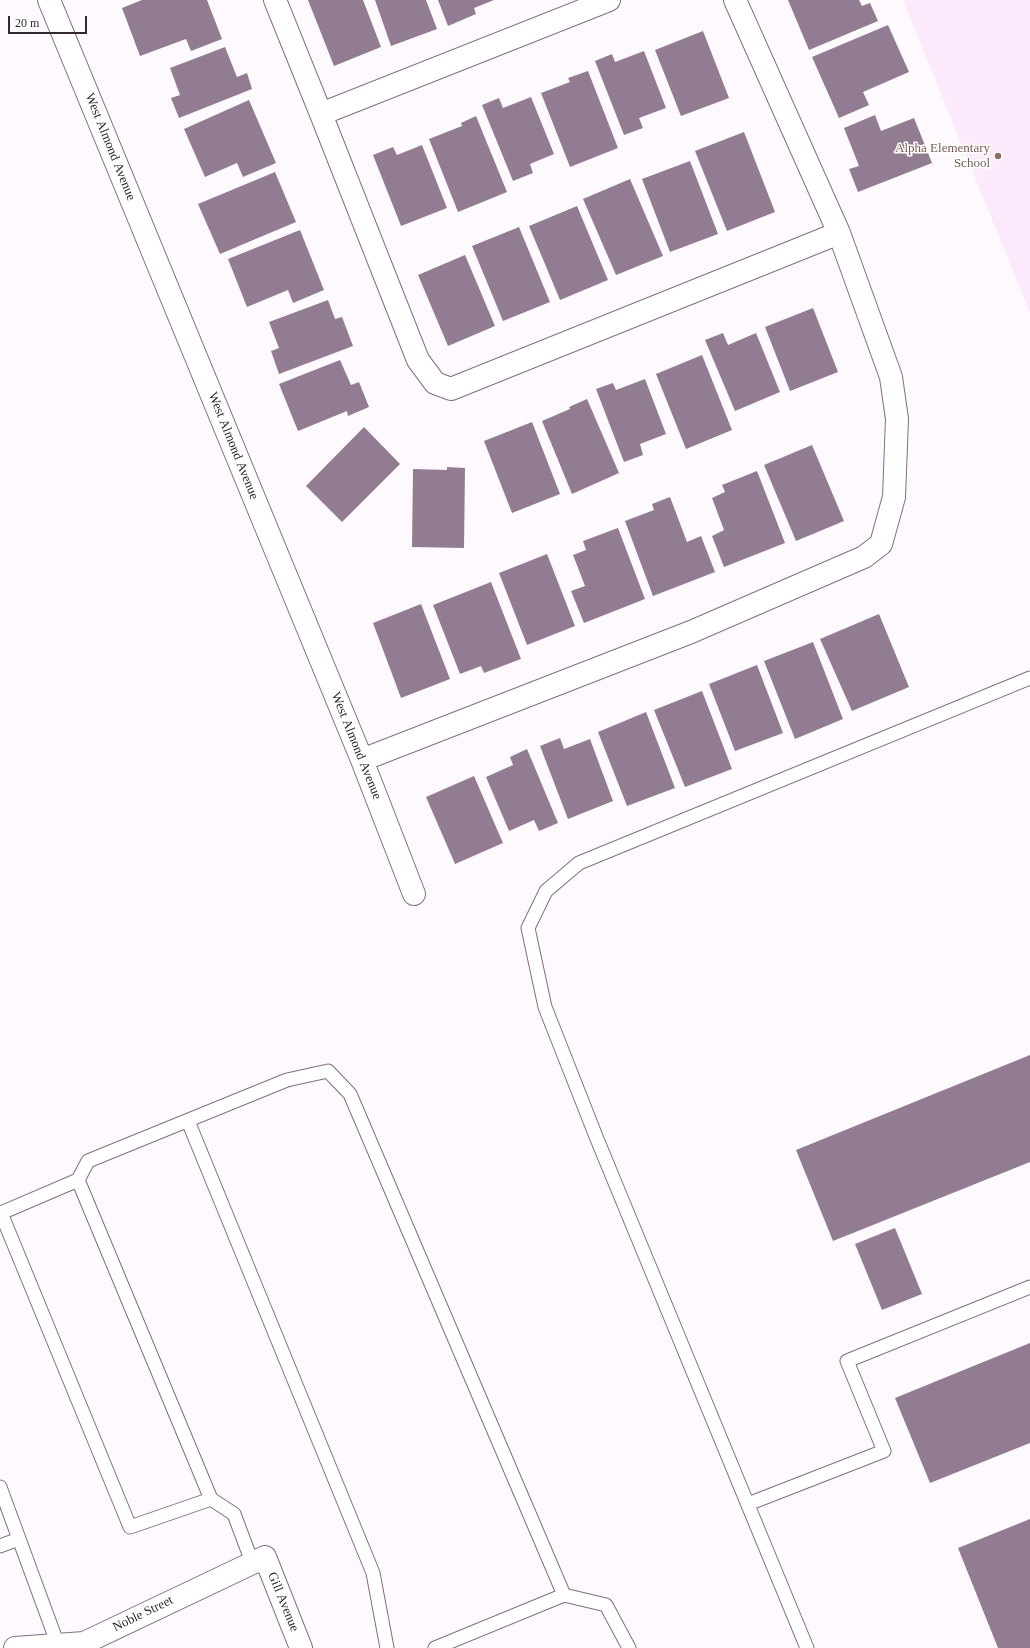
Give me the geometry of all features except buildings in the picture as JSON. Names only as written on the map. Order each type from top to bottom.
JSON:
[{"type":"street","name":"West Almond Avenue","points":[[49,0],[362,760],[414,894]]},
{"type":"street","points":[[274,0],[321,114],[418,360],[435,383],[451,389],[839,233]]},
{"type":"street","points":[[321,114],[609,0]]},
{"type":"street","points":[[362,760],[691,632],[864,557],[881,544],[894,497],[897,419],[891,377],[839,233],[735,0]]},
{"type":"street","name":"Noble Street","points":[[15,1648],[84,1643],[258,1559]]},
{"type":"street","name":"Gill Avenue","points":[[258,1559],[301,1648]]},
{"type":"lane","points":[[807,1648],[597,1139],[545,1007],[528,928],[546,891],[579,863],[1030,678]]},
{"type":"lane","points":[[211,1498],[130,1527],[0,1213],[78,1180],[88,1161],[288,1080],[328,1071],[350,1094],[564,1595]]},
{"type":"lane","points":[[188,1120],[373,1573],[387,1648]]},
{"type":"lane","points":[[78,1180],[211,1498],[234,1514],[258,1559]]},
{"type":"lane","points":[[748,1504],[884,1451],[847,1361],[1030,1287]]},
{"type":"lane","points":[[0,1487],[58,1645]]},
{"type":"lane","points":[[0,1546],[19,1539]]},
{"type":"lane","points":[[435,1648],[564,1595],[606,1606],[628,1648]]},
{"type":"shaded area","name":"Alpha Elementary School","points":[[903,0],[1030,0],[1030,313]]},
{"type":"place","name":"Alpha Elementary School","points":[[998,156]]}]
